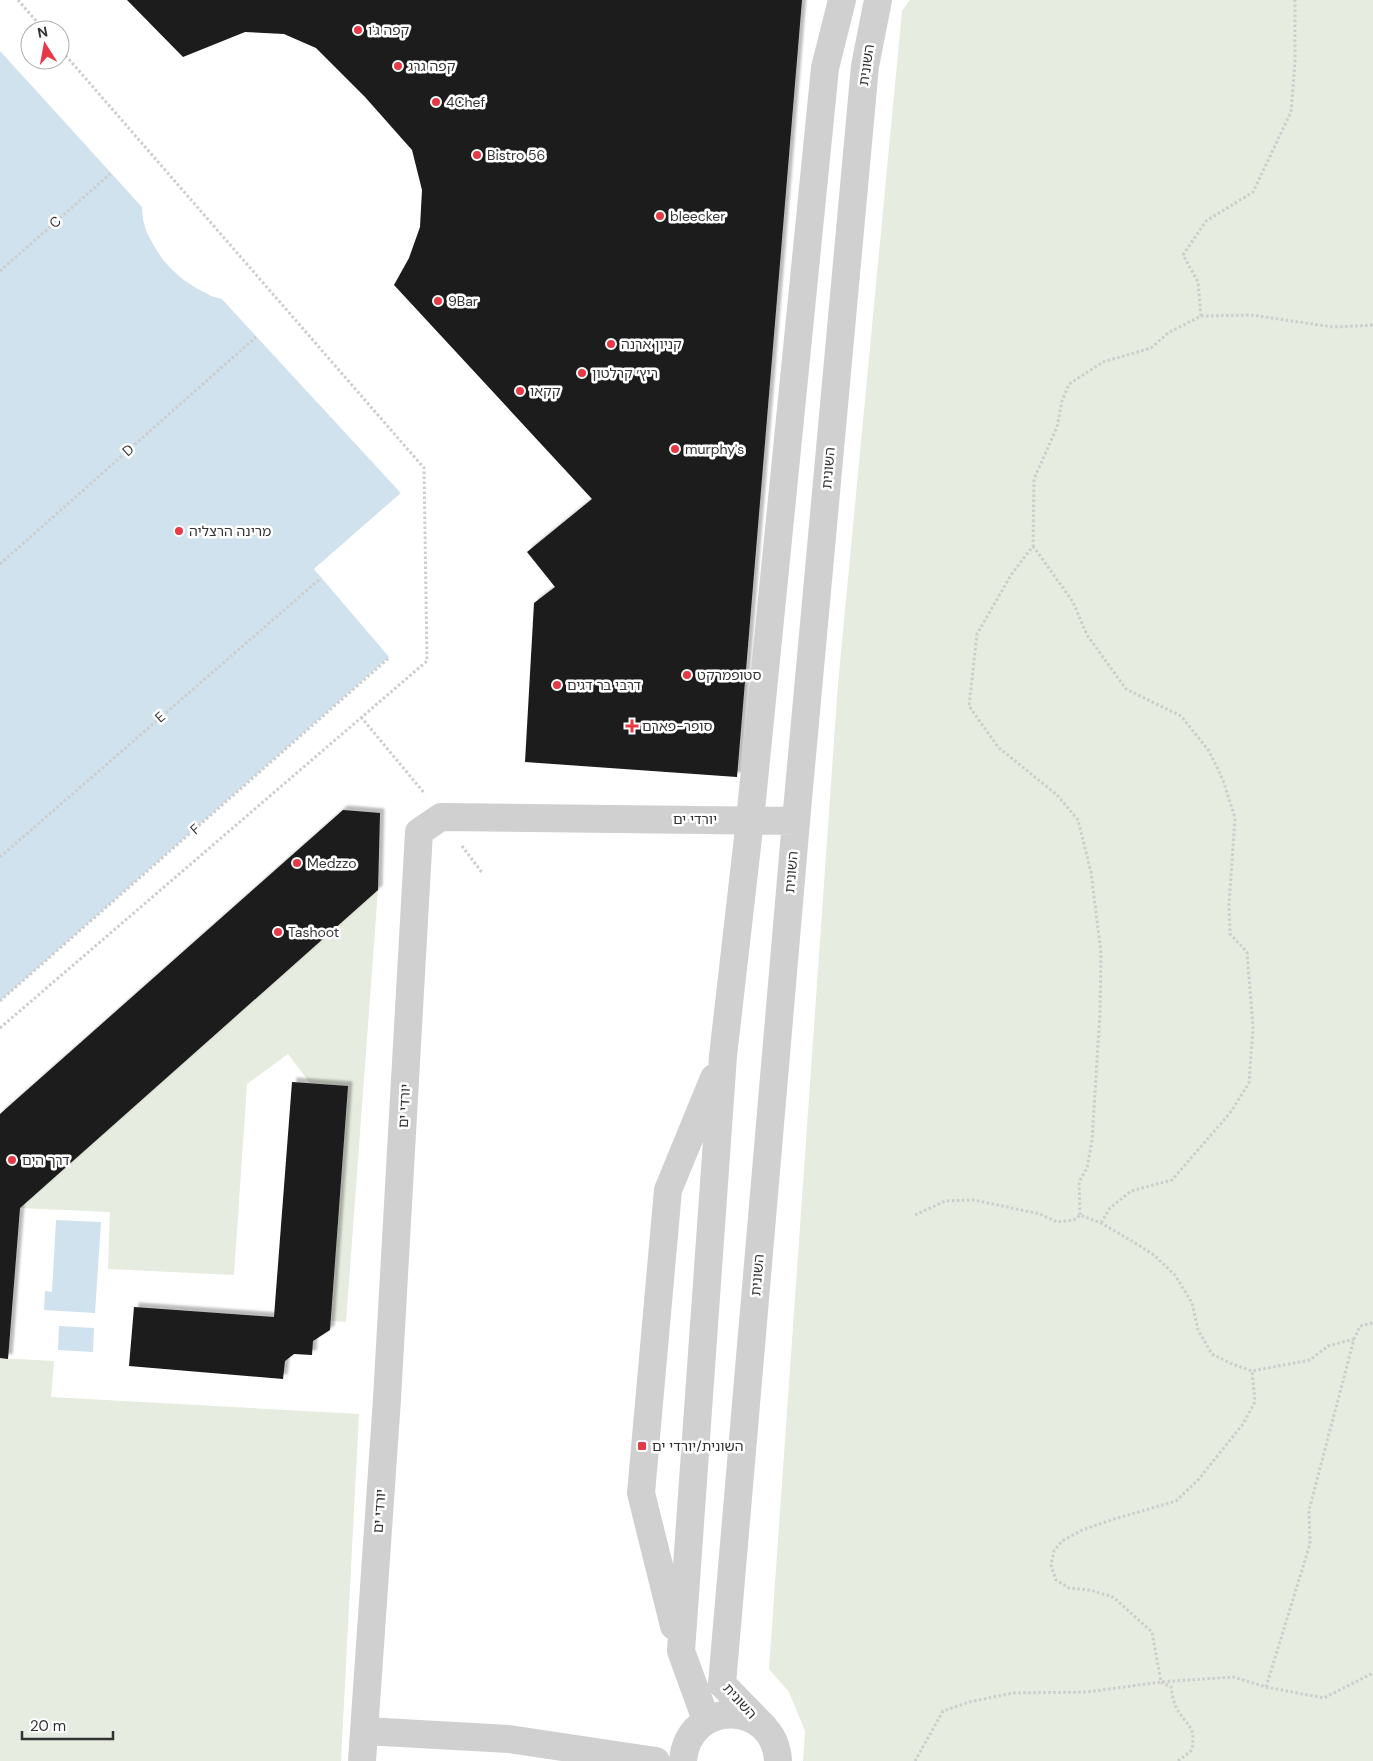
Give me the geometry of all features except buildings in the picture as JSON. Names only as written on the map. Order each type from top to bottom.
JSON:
[{"type":"street","points":[[680,1651],[723,1056],[750,820],[825,68],[842,0]]},
{"type":"street","name":"השונית","points":[[778,1761],[773,1739],[764,1727],[722,1684],[796,821],[865,66],[878,0]]},
{"type":"street","name":"יורדי ים","points":[[362,1761],[387,1390],[419,832],[441,817],[796,821]]},
{"type":"street","points":[[706,1720],[680,1651],[642,1492],[668,1190],[723,1056]]},
{"type":"street","points":[[683,1761],[688,1739],[706,1720],[720,1714],[736,1714],[752,1718],[764,1727]]},
{"type":"street","points":[[364,1731],[509,1739],[656,1761]]},
{"type":"path","points":[[18,0],[35,20]]},
{"type":"path","points":[[1201,316],[1198,282],[1184,255],[1206,221],[1253,192],[1291,112],[1295,62],[1295,0]]},
{"type":"path","points":[[0,1028],[427,661],[424,468],[70,61]]},
{"type":"path","name":"C","points":[[0,271],[110,174]]},
{"type":"path","points":[[1080,1215],[1079,1182],[1087,1168],[1092,1141],[1102,953],[1091,872],[1078,820],[1057,796],[998,747],[969,706],[977,634],[1011,575],[1033,546],[1034,479],[1057,427],[1062,401],[1069,384],[1104,362],[1151,348],[1168,333],[1201,316],[1251,315],[1333,327],[1373,325]]},
{"type":"path","name":"D","points":[[0,564],[256,337]]},
{"type":"path","points":[[1033,546],[1073,602],[1087,635],[1126,689],[1181,716],[1209,751],[1223,780],[1234,818],[1230,934],[1248,952],[1253,1027],[1249,1083],[1230,1113],[1180,1168],[1172,1180],[1131,1191],[1110,1208],[1101,1223]]},
{"type":"path","name":"E","points":[[0,857],[321,578]]},
{"type":"path","name":"F","points":[[0,1001],[390,657]]},
{"type":"path","points":[[915,1215],[945,1201],[974,1200],[1040,1214],[1057,1222],[1074,1220],[1080,1215]]},
{"type":"path","points":[[1080,1215],[1101,1223],[1154,1255],[1175,1275],[1192,1303],[1198,1330],[1212,1354],[1252,1371],[1310,1360],[1328,1346],[1354,1339]]},
{"type":"path","points":[[1266,1687],[1310,1544],[1309,1510],[1354,1339],[1360,1326],[1373,1324]]},
{"type":"path","points":[[1161,1682],[1152,1632],[1113,1598],[1090,1590],[1069,1588],[1056,1580],[1051,1565],[1054,1551],[1062,1541],[1082,1530],[1176,1501],[1198,1480],[1242,1424],[1255,1402],[1252,1371]]},
{"type":"path","points":[[914,1761],[943,1711],[969,1702],[1013,1693],[1088,1692],[1161,1682],[1234,1677],[1266,1687],[1324,1698],[1373,1673]]},
{"type":"path","points":[[1161,1682],[1171,1687],[1176,1707],[1187,1720],[1194,1735],[1192,1750],[1178,1761]]},
{"type":"shaded area","points":[[910,0],[1373,0],[1373,1761],[803,1761],[805,1731],[789,1692],[769,1669],[838,684],[902,11]]},
{"type":"shaded area","points":[[378,890],[346,1322],[331,1321],[348,1086],[310,1083],[288,1054],[247,1084],[234,1275],[108,1269],[110,1212],[20,1208]]},
{"type":"shaded area","points":[[0,1358],[54,1361],[51,1397],[359,1414],[341,1761],[0,1761]]},
{"type":"water","name":"מרינה הרצליה","points":[[0,51],[142,207],[150,238],[168,265],[192,286],[221,298],[401,493],[314,569],[390,657],[0,1001]]},
{"type":"water","points":[[56,1220],[101,1222],[95,1313],[44,1310],[45,1291],[52,1292]]},
{"type":"water","points":[[59,1326],[94,1328],[93,1352],[58,1350]]},
{"type":"pier","points":[[0,49],[144,205],[145,220],[165,259],[188,280],[223,297],[404,493],[317,569],[392,655],[392,659],[0,1003],[389,657],[314,569],[401,493],[222,299],[211,296],[187,282],[163,260],[147,233],[142,207]]},
{"type":"place","name":"קפה ג'ו","points":[[358,30]]},
{"type":"place","name":"קפה גרג","points":[[398,66]]},
{"type":"place","name":"4Chef","points":[[436,102]]},
{"type":"place","name":"Bistro 56","points":[[477,155]]},
{"type":"place","name":"bleecker","points":[[660,216]]},
{"type":"place","name":"9Bar","points":[[438,301]]},
{"type":"place","name":"קניון ארנה","points":[[611,344]]},
{"type":"place","name":"ריץ׳ קרלטון","points":[[582,373]]},
{"type":"place","name":"קקאו","points":[[520,391]]},
{"type":"place","name":"murphy's","points":[[675,449]]},
{"type":"place","name":"מרינה הרצליה","points":[[179,531]]},
{"type":"place","name":"סטופמרקט","points":[[687,675]]},
{"type":"place","name":"דרבי בר דגים","points":[[557,685]]},
{"type":"place","name":"סופר-פארם","points":[[632,726]]},
{"type":"place","name":"Medzzo","points":[[297,863]]},
{"type":"place","name":"Tashoot","points":[[278,932]]},
{"type":"place","name":"דרך הים","points":[[12,1160]]},
{"type":"place","name":"השונית/יורדי ים","points":[[642,1446]]}]
